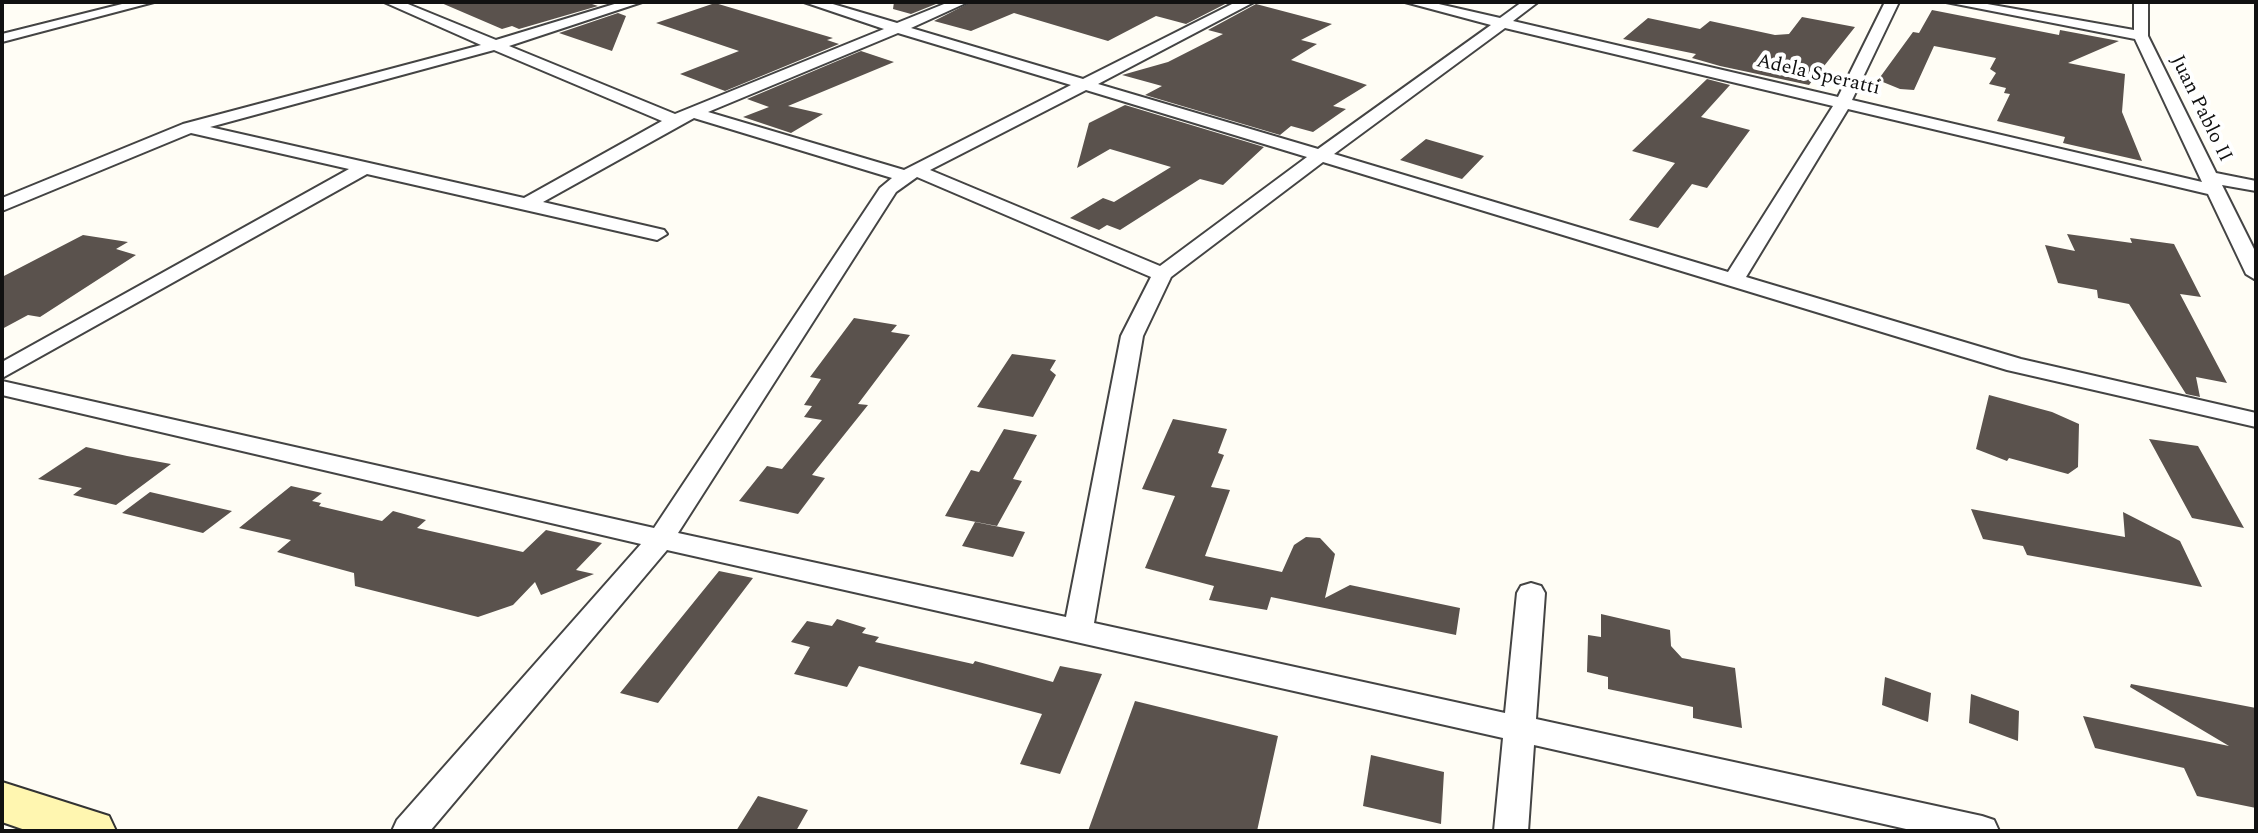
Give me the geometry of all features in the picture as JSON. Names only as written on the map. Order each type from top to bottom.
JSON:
[{"type":"main road","points":[[2,802],[92,831]]},
{"type":"street","points":[[2,38],[147,2]]},
{"type":"street","points":[[391,2],[675,120]]},
{"type":"street","points":[[2,205],[189,128],[497,45],[635,2]]},
{"type":"street","points":[[811,2],[2015,365],[2256,420]]},
{"type":"street","points":[[527,204],[675,120],[961,2]]},
{"type":"street","points":[[409,831],[661,539],[889,188],[910,173],[1247,2]]},
{"type":"street","name":"Adela Speratti","points":[[1412,2],[1842,105],[2211,184],[2256,186]]},
{"type":"street","points":[[1078,631],[1132,336],[1162,274],[1531,2]]},
{"type":"street","points":[[1733,281],[1842,105],[1892,2]]},
{"type":"street","points":[[1953,2],[2141,36]]},
{"type":"street","name":"Juan Pablo II","points":[[2141,2],[2141,36],[2256,274]]},
{"type":"street","points":[[694,113],[910,173],[1162,274]]},
{"type":"street","points":[[189,128],[657,234]]},
{"type":"street","points":[[2,371],[366,167]]},
{"type":"street","points":[[2,388],[661,539],[1982,831]]},
{"type":"street","points":[[1511,831],[1531,593]]},
{"type":"building","points":[[439,2],[586,2],[598,6],[519,29],[512,26],[502,29]]},
{"type":"building","points":[[894,2],[941,2],[911,14],[893,9]]},
{"type":"building","points":[[971,2],[1229,2],[1186,24],[1156,16],[1108,41],[1014,13],[971,31],[934,21]]},
{"type":"building","points":[[715,3],[833,38],[827,40],[839,44],[725,91],[680,74],[739,51],[656,23]]},
{"type":"building","points":[[1256,4],[1332,24],[1301,40],[1317,44],[1291,60],[1367,85],[1333,106],[1346,109],[1313,132],[1291,126],[1280,135],[1145,95],[1162,86],[1122,75],[1168,62],[1223,34],[1208,30]]},
{"type":"building","points":[[1932,10],[2059,35],[2060,30],[2119,41],[2068,63],[2125,74],[2122,112],[2142,161],[2063,143],[2065,137],[1997,121],[2010,94],[2004,93],[2006,88],[1989,84],[1996,73],[1990,69],[1996,58],[1934,46],[1914,90],[1900,89],[1878,80],[1913,32],[1919,33]]},
{"type":"building","points":[[618,13],[626,16],[612,51],[559,33]]},
{"type":"building","points":[[1802,17],[1855,27],[1809,85],[1692,58],[1696,54],[1623,39],[1648,18],[1700,29],[1710,21],[1775,35],[1789,34]]},
{"type":"building","points":[[861,51],[894,62],[788,106],[823,114],[791,133],[743,117],[769,107],[747,99]]},
{"type":"building","points":[[1707,79],[1730,85],[1701,117],[1750,130],[1707,188],[1692,184],[1658,228],[1629,220],[1675,163],[1632,151]]},
{"type":"building","points":[[1125,105],[1264,147],[1223,185],[1200,179],[1120,230],[1107,225],[1099,230],[1070,218],[1103,198],[1114,202],[1171,167],[1110,149],[1077,168],[1089,123]]},
{"type":"building","points":[[1426,139],[1484,156],[1462,179],[1400,160]]},
{"type":"building","points":[[2067,234],[2132,243],[2130,238],[2174,244],[2201,297],[2180,294],[2227,383],[2196,377],[2200,397],[2186,394],[2129,304],[2098,298],[2097,290],[2058,283],[2045,245],[2075,251]]},
{"type":"building","points":[[83,235],[128,242],[116,249],[136,255],[40,317],[28,315],[2,329],[2,277]]},
{"type":"building","points":[[854,318],[897,325],[891,332],[910,335],[858,404],[868,405],[812,475],[825,478],[798,514],[739,501],[767,466],[782,469],[822,420],[804,417],[812,406],[804,405],[821,379],[810,377]]},
{"type":"building","points":[[1012,354],[1056,360],[1050,370],[1056,375],[1033,417],[977,407]]},
{"type":"building","points":[[1989,395],[2052,412],[2079,424],[2078,467],[2068,474],[2009,458],[2007,461],[1976,449]]},
{"type":"building","points":[[1173,419],[1227,429],[1218,453],[1224,455],[1211,487],[1230,490],[1205,556],[1282,572],[1294,545],[1306,537],[1320,538],[1335,554],[1325,598],[1350,585],[1460,608],[1456,635],[1271,597],[1267,610],[1209,600],[1214,586],[1145,568],[1175,496],[1142,489]]},
{"type":"building","points":[[1004,429],[1037,435],[1013,479],[1022,481],[997,526],[945,516],[971,470],[979,472]]},
{"type":"building","points":[[2149,439],[2198,446],[2244,528],[2192,518]]},
{"type":"building","points":[[86,447],[171,464],[116,505],[73,495],[82,488],[38,479]]},
{"type":"building","points":[[291,486],[322,493],[312,501],[321,503],[319,506],[382,521],[393,511],[426,520],[417,528],[523,552],[546,530],[602,543],[576,570],[594,574],[541,595],[535,582],[513,605],[478,617],[355,586],[354,573],[277,552],[291,540],[239,528]]},
{"type":"building","points":[[150,492],[232,511],[203,533],[122,513]]},
{"type":"building","points":[[1971,509],[2125,537],[2123,512],[2180,541],[2202,587],[2027,555],[2023,546],[1983,539]]},
{"type":"building","points":[[975,522],[1025,532],[1013,557],[962,546]]},
{"type":"building","points":[[719,571],[753,578],[658,703],[620,693]]},
{"type":"building","points":[[1601,614],[1670,630],[1671,646],[1682,658],[1735,668],[1742,728],[1693,718],[1693,707],[1608,689],[1608,677],[1587,672],[1588,635],[1601,637]]},
{"type":"building","points":[[837,619],[866,628],[862,633],[879,637],[875,642],[973,664],[975,661],[1053,682],[1060,666],[1102,674],[1060,774],[1020,764],[1042,714],[859,666],[847,687],[794,674],[810,647],[791,642],[807,621],[832,626]]},
{"type":"building","points":[[1885,677],[1931,693],[1928,722],[1882,705]]},
{"type":"building","points":[[2131,684],[2256,708],[2256,808],[2197,796],[2184,768],[2095,748],[2083,716],[2229,746],[2130,687]]},
{"type":"building","points":[[1971,694],[2019,711],[2018,741],[1969,723]]},
{"type":"building","points":[[1135,701],[1278,736],[1257,831],[1088,831]]},
{"type":"building","points":[[1371,755],[1444,772],[1441,824],[1363,806]]},
{"type":"building","points":[[758,796],[808,810],[796,831],[736,831]]}]
